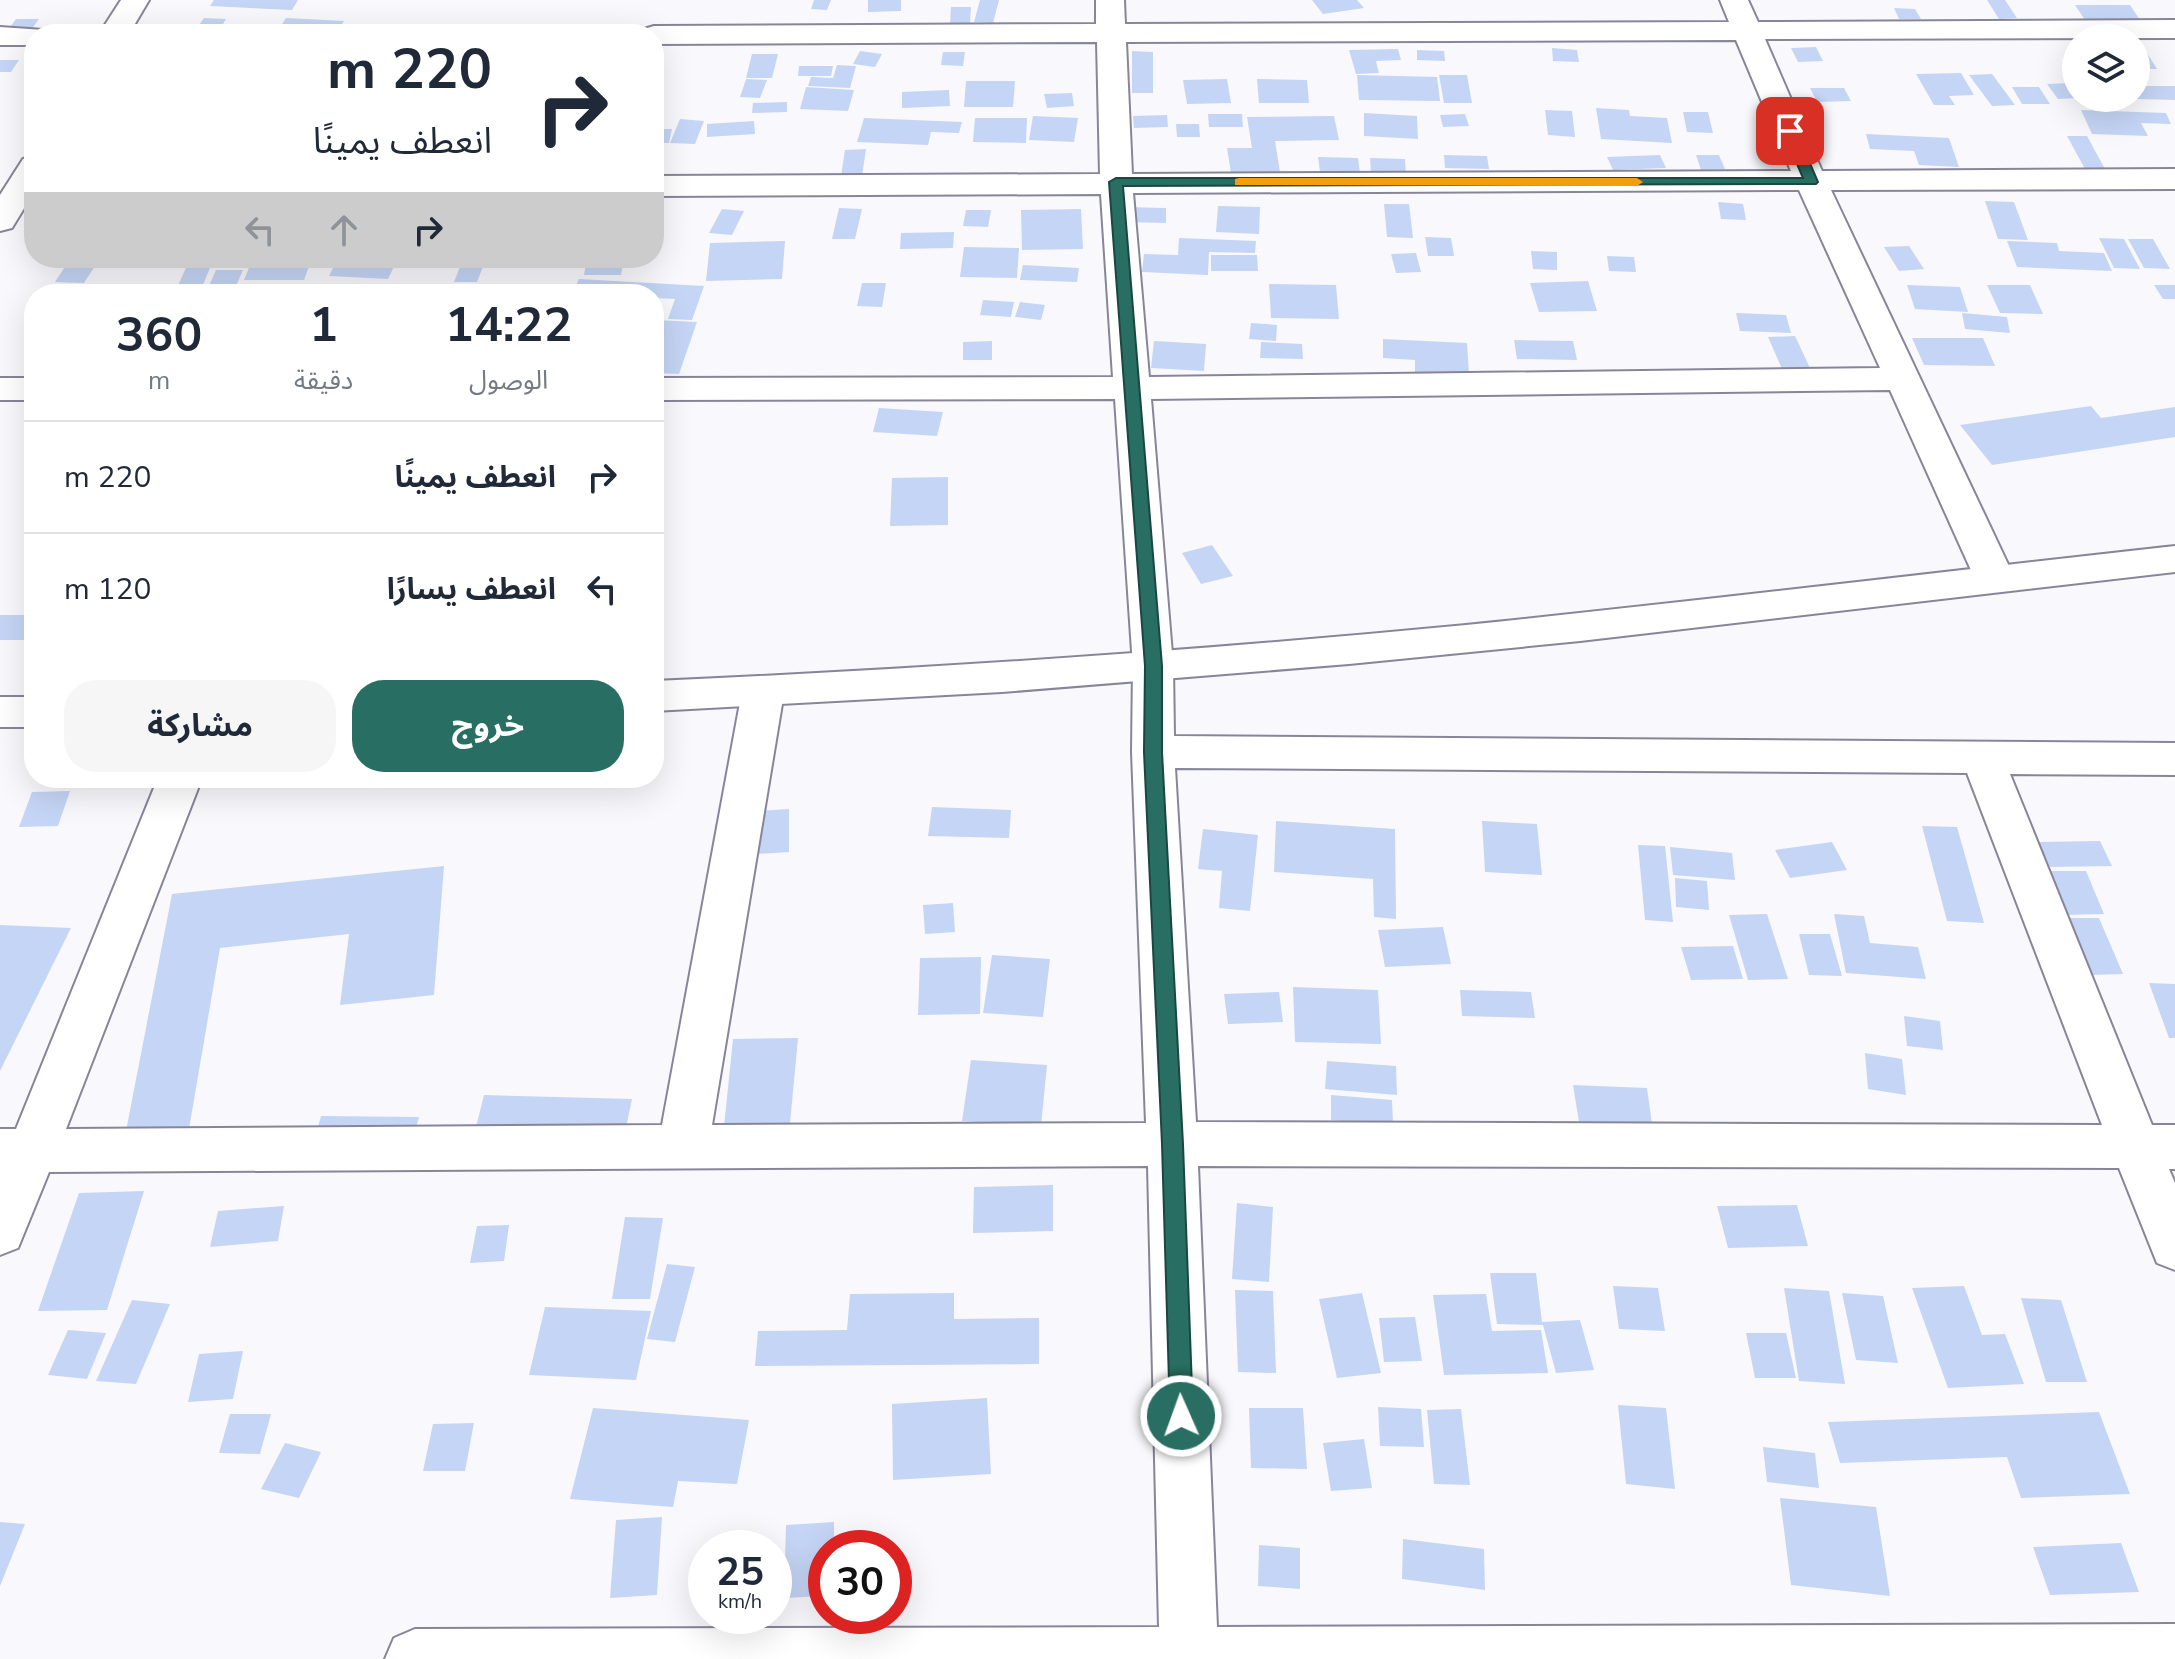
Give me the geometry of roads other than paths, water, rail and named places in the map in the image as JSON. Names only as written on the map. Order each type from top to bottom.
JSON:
[{"type":"street","points":[[120,24],[135,0]]},
{"type":"street","points":[[1740,16],[1811,182],[1995,579]]},
{"type":"street","points":[[664,35],[1110,17],[1740,16],[2175,29]]},
{"type":"street","points":[[1110,17],[1116,182],[1153,666],[1153,752],[1172,1144],[1189,1658]]},
{"type":"street","points":[[0,36],[24,36]]},
{"type":"street","points":[[664,186],[2175,179]]},
{"type":"street","points":[[0,221],[22,184]]},
{"type":"street","points":[[664,389],[1132,388],[1902,379]]},
{"type":"street","points":[[0,389],[24,389]]},
{"type":"street","points":[[664,696],[1153,666],[1576,627],[2175,559]]},
{"type":"street","points":[[683,1148],[763,692]]},
{"type":"street","points":[[0,712],[24,712]]},
{"type":"street","points":[[1153,752],[2175,759]]},
{"type":"street","points":[[1982,757],[2155,1148],[2175,1247]]},
{"type":"street","points":[[0,1232],[16,1151],[176,788]]},
{"type":"street","points":[[16,1151],[1172,1144],[2155,1148]]},
{"type":"street","points":[[415,1659],[2175,1654]]}]
